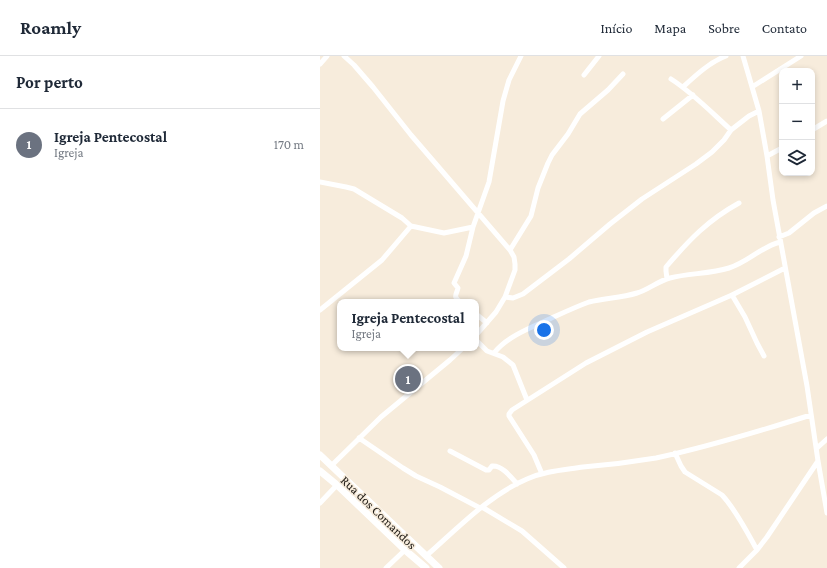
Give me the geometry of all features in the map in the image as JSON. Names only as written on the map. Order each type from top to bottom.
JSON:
[{"type":"main road","name":"Rua dos Comandos","points":[[320,455],[438,568]]},
{"type":"main road","name":"Rua dos Comandos","points":[[320,470],[426,568]]},
{"type":"street","points":[[320,64],[327,56]]},
{"type":"street","points":[[344,56],[373,87],[411,136],[510,250],[514,257],[515,270],[505,297],[496,312],[479,332]]},
{"type":"street","points":[[456,299],[458,288],[454,283],[466,256],[473,227],[489,182],[503,101],[509,80],[521,56]]},
{"type":"street","points":[[584,75],[599,56]]},
{"type":"street","points":[[683,87],[700,71],[718,59],[726,56]]},
{"type":"street","points":[[743,56],[759,111],[773,200],[807,386],[827,513]]},
{"type":"street","points":[[752,87],[801,56]]},
{"type":"street","points":[[510,250],[531,216],[538,188],[552,155],[568,134],[580,114],[608,90],[623,74]]},
{"type":"street","points":[[671,79],[693,95],[731,130]]},
{"type":"street","points":[[663,119],[693,95]]},
{"type":"street","points":[[505,297],[513,298],[523,294],[569,259],[642,199],[712,152],[724,140],[731,130],[749,116],[759,111]]},
{"type":"street","points":[[815,128],[827,121]]},
{"type":"street","points":[[767,156],[779,150]]},
{"type":"street","points":[[320,182],[354,189],[402,218],[411,226],[444,233],[473,227]]},
{"type":"street","points":[[667,279],[666,266],[686,244],[705,226],[739,203]]},
{"type":"street","points":[[494,353],[512,337],[589,302],[628,296],[667,279],[720,271],[743,263],[789,233],[814,213],[827,206]]},
{"type":"street","points":[[320,310],[382,260],[411,226]]},
{"type":"street","points":[[542,474],[534,455],[509,416],[512,410],[597,357],[647,332],[732,295],[786,268]]},
{"type":"street","points":[[732,295],[745,317],[764,356]]},
{"type":"street","points":[[479,316],[487,323]]},
{"type":"street","points":[[479,343],[485,350],[503,357],[513,365],[526,400]]},
{"type":"street","points":[[331,466],[381,417],[460,351]]},
{"type":"street","points":[[426,556],[481,508],[527,479],[561,470],[620,464],[675,453],[758,432],[811,415]]},
{"type":"street","points":[[359,438],[416,476],[481,508],[522,532],[564,568]]},
{"type":"street","points":[[817,448],[827,439]]},
{"type":"street","points":[[450,451],[486,470],[492,466],[495,466],[509,474],[517,484]]},
{"type":"street","points":[[675,453],[681,466],[686,472],[722,495],[738,517],[757,550]]},
{"type":"street","points":[[739,568],[757,550],[767,537],[818,461]]},
{"type":"street","points":[[320,503],[337,485]]},
{"type":"street","points":[[386,568],[405,550]]},
{"type":"place","name":"Igreja Pentecostal","points":[[408,379]]}]
